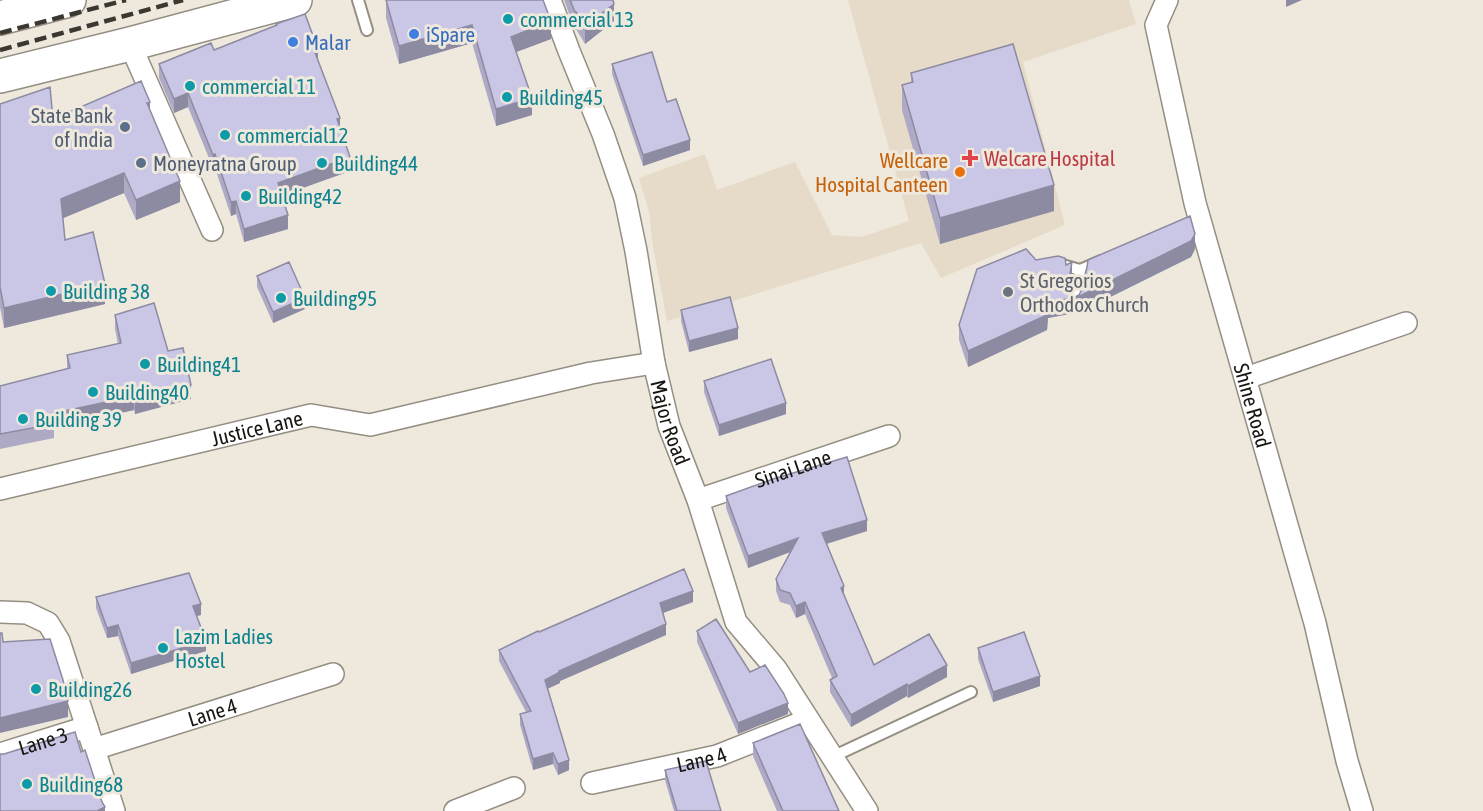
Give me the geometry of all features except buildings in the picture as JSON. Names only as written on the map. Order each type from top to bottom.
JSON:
[{"type":"main road","points":[[0,18],[69,0]]},
{"type":"main road","points":[[0,76],[295,0]]},
{"type":"street","name":"Major Road","points":[[550,0],[603,134],[624,198],[636,252],[654,363],[669,426],[698,500],[736,622],[776,669],[867,811]]},
{"type":"street","name":"Shine Road","points":[[1167,0],[1156,25],[1195,221],[1246,378],[1315,623],[1347,761],[1362,811]]},
{"type":"street","points":[[130,44],[212,230]]},
{"type":"street","points":[[1246,378],[1406,323]]},
{"type":"street","name":"Justice Lane","points":[[0,489],[311,414],[370,425],[591,373],[654,363]]},
{"type":"street","name":"Sinai Lane","points":[[698,500],[889,436]]},
{"type":"street","points":[[0,612],[27,613],[48,623],[59,641],[114,811]]},
{"type":"street","name":"Lane 4","points":[[94,749],[333,674]]},
{"type":"street","name":"Lane 4","points":[[592,783],[717,756],[808,720]]},
{"type":"street","name":"Lane 3","points":[[0,754],[87,727]]},
{"type":"street","points":[[455,811],[514,788]]},
{"type":"lane","points":[[358,0],[367,30]]},
{"type":"lane","points":[[1053,262],[1080,270],[1113,256]]},
{"type":"lane","points":[[1074,305],[1080,281],[1080,270]]},
{"type":"lane","points":[[832,757],[970,692]]},
{"type":"shaded area","name":"Welcare Hospital","points":[[848,0],[1129,0],[1136,24],[1023,62],[1065,225],[941,278],[921,243],[667,321],[649,212],[639,178],[705,154],[717,190],[795,162],[832,235],[862,237],[909,221]]},
{"type":"railway","points":[[0,33],[126,0]]},
{"type":"railway","points":[[0,50],[183,0]]},
{"type":"place","name":"commercial 13","points":[[508,19]]},
{"type":"place","name":"iSpare","points":[[414,34]]},
{"type":"place","name":"Malar","points":[[293,42]]},
{"type":"place","name":"commercial 11","points":[[190,86]]},
{"type":"place","name":"Building45","points":[[507,97]]},
{"type":"place","name":"State Bank of India","points":[[125,127]]},
{"type":"place","name":"commercial12","points":[[225,135]]},
{"type":"place","name":"Welcare Hospital","points":[[970,158]]},
{"type":"place","name":"Moneyratna Group","points":[[141,163]]},
{"type":"place","name":"Building44","points":[[322,163]]},
{"type":"place","name":"Wellcare Hospital Canteen","points":[[960,172]]},
{"type":"place","name":"Building42","points":[[246,196]]},
{"type":"place","name":"Building 38","points":[[51,291]]},
{"type":"place","name":"St Gregorios Orthodox Church","points":[[1008,292]]},
{"type":"place","name":"Building95","points":[[281,298]]},
{"type":"place","name":"Building41","points":[[145,364]]},
{"type":"place","name":"Building40","points":[[93,392]]},
{"type":"place","name":"Building 39","points":[[23,419]]},
{"type":"place","name":"Lazim Ladies Hostel","points":[[163,648]]},
{"type":"place","name":"Building26","points":[[36,689]]},
{"type":"place","name":"Building68","points":[[27,784]]}]
